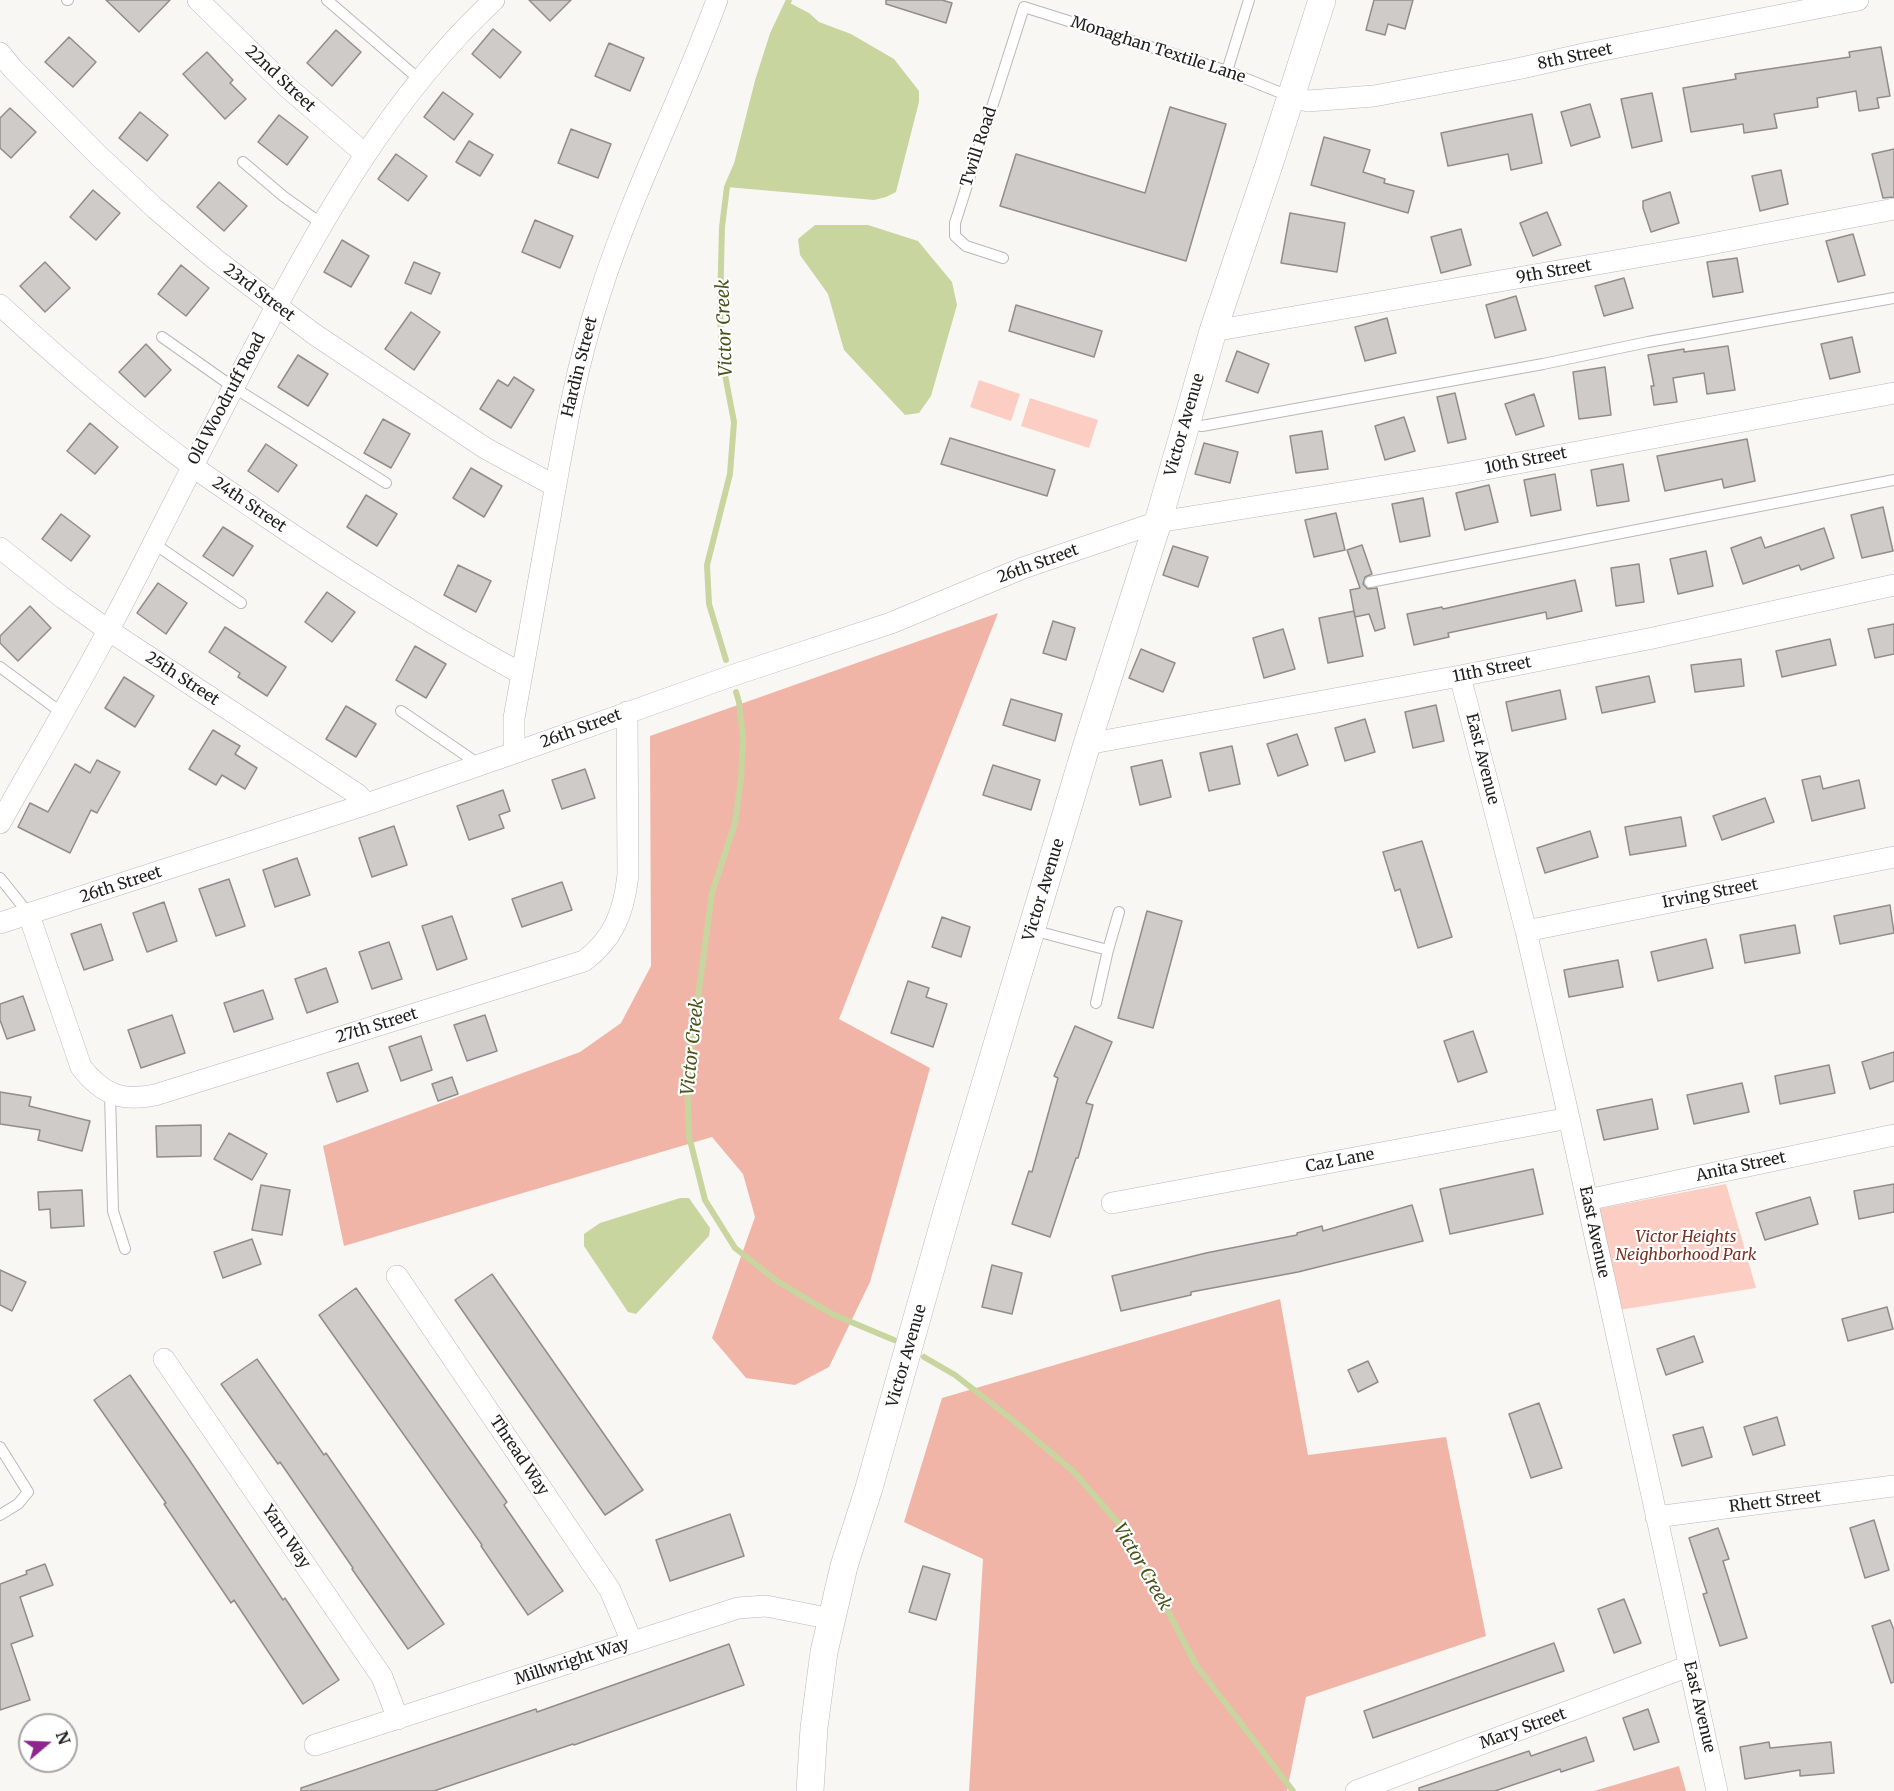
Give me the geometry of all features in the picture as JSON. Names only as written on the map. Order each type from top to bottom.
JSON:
[{"type":"street","name":"22nd Street","points":[[198,0],[286,86],[365,154]]},
{"type":"street","name":"Hardin Street","points":[[517,752],[514,741],[514,718],[567,418],[581,359],[598,300],[625,223],[717,0]]},
{"type":"street","name":"Victor Avenue","points":[[810,1791],[814,1728],[825,1647],[844,1566],[872,1477],[948,1208],[1087,744],[1158,522],[1213,331],[1322,0]]},
{"type":"street","name":"8th Street","points":[[1291,97],[1308,101],[1374,96],[1456,82],[1588,53],[1858,0]]},
{"type":"street","name":"Old Woodruff Road","points":[[0,823],[108,630],[233,387],[322,224],[365,154],[420,80],[487,2]]},
{"type":"street","name":"23rd Street","points":[[0,53],[99,156],[156,209],[276,307],[484,448],[555,486]]},
{"type":"street","name":"9th Street","points":[[1213,331],[1683,249],[1894,209]]},
{"type":"street","name":"24th Street","points":[[0,304],[118,408],[192,466],[334,564],[458,639],[522,674]]},
{"type":"street","name":"10th Street","points":[[1158,522],[1459,474],[1894,393]]},
{"type":"street","name":"26th Street","points":[[0,923],[367,804],[627,712],[891,623],[1023,568],[1158,522]]},
{"type":"street","name":"25th Street","points":[[0,548],[108,630],[357,794],[367,804]]},
{"type":"street","name":"11th Street","points":[[1087,744],[1461,676],[1653,638],[1894,585]]},
{"type":"street","name":"East Avenue","points":[[1461,676],[1526,931],[1569,1118],[1717,1791]]},
{"type":"street","name":"27th Street","points":[[29,915],[81,1067],[91,1081],[110,1093],[138,1099],[584,961],[607,939],[618,919],[625,898],[628,875],[627,712]]},
{"type":"street","name":"Irving Street","points":[[1526,931],[1894,857]]},
{"type":"street","name":"Caz Lane","points":[[1112,1203],[1569,1118]]},
{"type":"street","name":"Anita Street","points":[[1587,1200],[1894,1135]]},
{"type":"street","name":"Thread Way","points":[[397,1276],[610,1590],[632,1642]]},
{"type":"street","name":"Yarn Way","points":[[164,1359],[382,1677],[398,1719]]},
{"type":"street","name":"Rhett Street","points":[[1656,1517],[1894,1486]]},
{"type":"street","name":"Millwright Way","points":[[315,1745],[738,1608],[766,1606],[832,1619]]},
{"type":"street","name":"Mary Street","points":[[1356,1791],[1689,1666]]},
{"type":"lane","points":[[327,0],[420,80]]},
{"type":"lane","points":[[1227,71],[1249,0]]},
{"type":"lane","name":"Monaghan Textile Lane","points":[[1024,7],[1227,71],[1291,97]]},
{"type":"lane","name":"Twill Road","points":[[1003,258],[966,246],[955,236],[955,223],[1024,7]]},
{"type":"lane","points":[[243,162],[322,224]]},
{"type":"lane","points":[[1186,423],[1203,426],[1894,298]]},
{"type":"lane","points":[[162,337],[233,387],[386,483]]},
{"type":"lane","points":[[1370,582],[1894,480]]},
{"type":"lane","points":[[153,543],[241,603]]},
{"type":"lane","points":[[0,667],[62,712]]},
{"type":"lane","points":[[401,711],[480,765]]},
{"type":"lane","points":[[0,878],[29,915]]},
{"type":"lane","points":[[1096,1003],[1119,912]]},
{"type":"lane","points":[[1032,930],[1108,950]]},
{"type":"lane","points":[[110,1093],[113,1211],[125,1249]]},
{"type":"lane","points":[[0,1447],[28,1492],[18,1504],[0,1515]]},
{"type":"green space","points":[[979,380],[1020,394],[1011,421],[970,407]]},
{"type":"green space","points":[[1030,398],[1098,420],[1089,448],[1021,426]]},
{"type":"green space","name":"Victor Heights Neighborhood Park","points":[[1726,1184],[1756,1288],[1619,1310],[1598,1209]]},
{"type":"shaded area","points":[[788,2],[809,13],[819,22],[851,34],[894,59],[919,91],[919,102],[896,192],[874,200],[727,187],[758,80]]},
{"type":"shaded area","points":[[815,225],[868,225],[918,241],[952,282],[957,305],[931,396],[919,413],[905,415],[844,350],[828,294],[800,255],[798,239]]},
{"type":"shaded area","points":[[998,613],[839,1019],[930,1068],[870,1282],[829,1367],[795,1385],[746,1378],[712,1338],[755,1217],[743,1174],[712,1137],[344,1246],[323,1146],[580,1052],[621,1023],[651,966],[650,736]]},
{"type":"shaded area","points":[[680,1198],[689,1198],[710,1228],[709,1236],[636,1314],[628,1312],[584,1246],[584,1234],[600,1223]]},
{"type":"shaded area","points":[[1280,1299],[1308,1455],[1446,1437],[1486,1636],[1306,1697],[1287,1791],[969,1791],[983,1559],[904,1522],[942,1398]]},
{"type":"shaded area","points":[[1679,1766],[1686,1791],[1594,1791]]},
{"type":"building","points":[[106,0],[170,0],[139,32]]},
{"type":"building","points":[[529,0],[571,0],[550,21]]},
{"type":"building","points":[[886,0],[942,0],[952,3],[946,23],[886,4]]},
{"type":"building","points":[[1374,0],[1413,0],[1405,29],[1388,24],[1385,35],[1366,30]]},
{"type":"building","points":[[493,29],[521,52],[500,78],[472,54]]},
{"type":"building","points":[[336,30],[361,52],[332,86],[307,63]]},
{"type":"building","points":[[69,37],[96,62],[73,87],[45,62]]},
{"type":"building","points":[[609,43],[644,58],[630,91],[595,76]]},
{"type":"building","points":[[1881,47],[1890,96],[1877,98],[1879,108],[1859,111],[1856,91],[1817,98],[1818,107],[1774,114],[1777,128],[1744,133],[1743,124],[1691,132],[1683,88],[1736,79],[1735,74],[1850,57],[1849,52]]},
{"type":"building","points":[[207,52],[233,80],[230,83],[246,99],[225,119],[183,74]]},
{"type":"building","points":[[443,92],[473,114],[454,140],[424,117]]},
{"type":"building","points":[[1652,93],[1662,141],[1632,148],[1621,99]]},
{"type":"building","points":[[1590,104],[1600,137],[1571,146],[1561,112]]},
{"type":"building","points":[[1170,107],[1226,124],[1186,261],[1000,206],[1016,154],[1145,193]]},
{"type":"building","points":[[10,108],[36,132],[11,158],[0,148],[0,118]]},
{"type":"building","points":[[140,112],[168,135],[147,161],[119,138]]},
{"type":"building","points":[[1532,114],[1542,163],[1511,170],[1508,154],[1448,166],[1441,133]]},
{"type":"building","points":[[279,115],[308,137],[287,165],[258,142]]},
{"type":"building","points":[[571,129],[611,144],[598,178],[558,163]]},
{"type":"building","points":[[1324,137],[1370,150],[1363,172],[1385,179],[1384,183],[1414,191],[1408,213],[1311,185]]},
{"type":"building","points":[[469,141],[493,155],[480,176],[456,162]]},
{"type":"building","points":[[1894,149],[1894,197],[1883,198],[1872,154]]},
{"type":"building","points":[[396,154],[427,176],[408,201],[378,179]]},
{"type":"building","points":[[1781,170],[1788,204],[1760,211],[1752,176]]},
{"type":"building","points":[[219,182],[247,206],[224,231],[197,207]]},
{"type":"building","points":[[93,190],[120,213],[96,240],[70,217]]},
{"type":"building","points":[[1670,192],[1679,223],[1651,232],[1643,201]]},
{"type":"building","points":[[1547,212],[1561,245],[1533,256],[1520,223]]},
{"type":"building","points":[[1290,213],[1345,223],[1337,272],[1281,263]]},
{"type":"building","points":[[535,220],[573,236],[560,268],[522,252]]},
{"type":"building","points":[[1461,229],[1471,265],[1441,273],[1431,237]]},
{"type":"building","points":[[1853,234],[1865,275],[1838,282],[1826,241]]},
{"type":"building","points":[[342,240],[369,256],[351,287],[324,272]]},
{"type":"building","points":[[1737,258],[1743,292],[1713,297],[1707,262]]},
{"type":"building","points":[[45,262],[70,288],[45,312],[20,286]]},
{"type":"building","points":[[414,262],[440,273],[431,294],[405,283]]},
{"type":"building","points":[[181,265],[209,288],[186,316],[158,294]]},
{"type":"building","points":[[1624,278],[1633,308],[1604,316],[1595,286]]},
{"type":"building","points":[[1516,296],[1526,330],[1495,338],[1486,305]]},
{"type":"building","points":[[1016,305],[1102,331],[1094,357],[1009,331]]},
{"type":"building","points":[[411,312],[440,332],[414,370],[385,349]]},
{"type":"building","points":[[1387,318],[1396,353],[1365,361],[1355,327]]},
{"type":"building","points":[[1852,337],[1860,372],[1830,379],[1821,344]]},
{"type":"building","points":[[146,344],[171,370],[145,397],[119,372]]},
{"type":"building","points":[[1728,346],[1735,390],[1707,394],[1704,373],[1673,378],[1677,402],[1654,405],[1651,386],[1654,386],[1648,355],[1684,349],[1684,352]]},
{"type":"building","points":[[1237,351],[1269,364],[1258,393],[1226,381]]},
{"type":"building","points":[[298,355],[328,374],[308,406],[278,387]]},
{"type":"building","points":[[1605,367],[1611,415],[1579,419],[1573,372]]},
{"type":"building","points":[[514,377],[534,390],[511,428],[480,409],[498,380],[508,386]]},
{"type":"building","points":[[1455,393],[1466,439],[1448,443],[1437,397]]},
{"type":"building","points":[[1534,394],[1544,426],[1516,435],[1505,404]]},
{"type":"building","points":[[1404,417],[1415,451],[1385,460],[1375,426]]},
{"type":"building","points":[[383,419],[410,434],[391,468],[364,453]]},
{"type":"building","points":[[90,423],[118,447],[95,474],[67,451]]},
{"type":"building","points":[[1322,431],[1328,469],[1296,473],[1290,436]]},
{"type":"building","points":[[950,438],[1055,470],[1047,496],[941,464]]},
{"type":"building","points":[[1747,439],[1755,481],[1724,488],[1722,479],[1665,491],[1657,456]]},
{"type":"building","points":[[1204,443],[1238,452],[1230,483],[1195,474]]},
{"type":"building","points":[[266,444],[297,465],[278,492],[248,471]]},
{"type":"building","points":[[1623,464],[1629,501],[1597,506],[1591,470]]},
{"type":"building","points":[[471,468],[502,486],[484,517],[453,498]]},
{"type":"building","points":[[1555,474],[1561,510],[1531,516],[1524,480]]},
{"type":"building","points":[[1489,485],[1498,522],[1465,530],[1456,493]]},
{"type":"building","points":[[366,495],[397,514],[377,546],[347,527]]},
{"type":"building","points":[[1423,498],[1430,536],[1400,542],[1392,504]]},
{"type":"building","points":[[1883,507],[1893,551],[1862,558],[1851,515]]},
{"type":"building","points":[[1336,513],[1345,550],[1314,557],[1305,520]]},
{"type":"building","points":[[61,514],[90,536],[71,561],[42,539]]},
{"type":"building","points":[[223,527],[253,546],[233,576],[203,556]]},
{"type":"building","points":[[1824,528],[1834,558],[1801,570],[1799,565],[1743,584],[1731,548],[1761,537],[1765,548]]},
{"type":"building","points":[[1362,545],[1372,574],[1365,577],[1363,584],[1368,589],[1377,588],[1385,628],[1375,631],[1369,614],[1355,617],[1350,590],[1360,588],[1347,550]]},
{"type":"building","points":[[1173,546],[1208,557],[1198,587],[1163,575]]},
{"type":"building","points":[[1706,551],[1713,586],[1678,594],[1670,559]]},
{"type":"building","points":[[1639,564],[1644,602],[1616,606],[1611,568]]},
{"type":"building","points":[[458,565],[491,581],[476,612],[444,595]]},
{"type":"building","points":[[1575,580],[1582,611],[1547,619],[1546,612],[1448,633],[1449,637],[1414,645],[1407,614],[1442,607],[1443,609]]},
{"type":"building","points":[[158,583],[187,603],[166,634],[137,613]]},
{"type":"building","points":[[327,592],[355,612],[332,642],[305,622]]},
{"type":"building","points":[[30,606],[51,628],[18,661],[0,643],[0,636]]},
{"type":"building","points":[[1354,611],[1363,656],[1328,663],[1319,618]]},
{"type":"building","points":[[1053,621],[1075,628],[1066,660],[1043,653]]},
{"type":"building","points":[[1894,624],[1894,654],[1875,658],[1868,629]]},
{"type":"building","points":[[225,627],[286,667],[267,696],[238,677],[240,673],[209,652]]},
{"type":"building","points":[[1283,629],[1295,669],[1264,678],[1253,638]]},
{"type":"building","points":[[1830,639],[1836,665],[1782,677],[1776,651]]},
{"type":"building","points":[[415,646],[446,664],[426,698],[396,680]]},
{"type":"building","points":[[1141,649],[1175,663],[1163,692],[1129,678]]},
{"type":"building","points":[[1741,659],[1744,686],[1695,692],[1691,665]]},
{"type":"building","points":[[1649,676],[1655,702],[1602,713],[1596,687]]},
{"type":"building","points":[[124,677],[154,696],[135,727],[105,708]]},
{"type":"building","points":[[1560,690],[1566,719],[1512,731],[1506,702]]},
{"type":"building","points":[[1011,699],[1062,714],[1055,741],[1003,725]]},
{"type":"building","points":[[1436,705],[1444,741],[1413,748],[1405,712]]},
{"type":"building","points":[[346,706],[376,724],[356,757],[326,739]]},
{"type":"building","points":[[1365,719],[1375,752],[1345,761],[1335,728]]},
{"type":"building","points":[[213,730],[240,746],[235,754],[257,768],[245,789],[222,775],[216,785],[189,769]]},
{"type":"building","points":[[1297,734],[1308,765],[1278,776],[1267,744]]},
{"type":"building","points":[[1232,746],[1240,784],[1209,791],[1200,753]]},
{"type":"building","points":[[97,760],[120,772],[97,813],[91,810],[70,853],[18,827],[30,803],[48,812],[75,764],[90,773]]},
{"type":"building","points":[[1162,760],[1171,797],[1140,805],[1131,767]]},
{"type":"building","points":[[993,765],[1040,780],[1031,810],[983,795]]},
{"type":"building","points":[[585,769],[595,798],[562,809],[552,780]]},
{"type":"building","points":[[1820,776],[1823,789],[1859,780],[1865,808],[1812,821],[1802,780]]},
{"type":"building","points":[[503,790],[510,811],[499,815],[504,828],[469,840],[457,806]]},
{"type":"building","points":[[1765,798],[1774,822],[1722,840],[1713,816]]},
{"type":"building","points":[[1681,817],[1686,846],[1630,855],[1625,827]]},
{"type":"building","points":[[394,826],[407,865],[372,877],[359,838]]},
{"type":"building","points":[[1590,831],[1598,857],[1545,873],[1537,848]]},
{"type":"building","points":[[1422,841],[1452,937],[1418,948],[1400,889],[1395,891],[1383,852]]},
{"type":"building","points":[[297,858],[310,895],[275,907],[263,870]]},
{"type":"building","points":[[229,879],[245,926],[216,936],[199,889]]},
{"type":"building","points":[[562,882],[572,910],[522,927],[512,899]]},
{"type":"building","points":[[164,902],[177,941],[147,952],[133,913]]},
{"type":"building","points":[[1890,905],[1894,933],[1840,944],[1834,916]]},
{"type":"building","points":[[1147,911],[1182,921],[1153,1028],[1118,1018]]},
{"type":"building","points":[[452,916],[467,959],[437,970],[422,926]]},
{"type":"building","points":[[942,917],[970,927],[961,957],[932,947]]},
{"type":"building","points":[[101,924],[113,960],[84,970],[71,934]]},
{"type":"building","points":[[1795,925],[1800,953],[1745,963],[1740,935]]},
{"type":"building","points":[[1706,939],[1713,968],[1658,981],[1651,952]]},
{"type":"building","points":[[389,942],[402,979],[372,989],[359,952]]},
{"type":"building","points":[[1618,960],[1623,987],[1569,997],[1564,970]]},
{"type":"building","points":[[326,968],[338,1002],[307,1013],[295,979]]},
{"type":"building","points":[[908,981],[929,988],[926,997],[947,1004],[933,1047],[891,1033]]},
{"type":"building","points":[[263,990],[273,1019],[234,1032],[224,1003]]},
{"type":"building","points":[[23,996],[35,1030],[7,1039],[0,1020],[0,1004]]},
{"type":"building","points":[[172,1015],[185,1053],[141,1068],[128,1030]]},
{"type":"building","points":[[485,1015],[497,1051],[467,1061],[454,1025]]},
{"type":"building","points":[[1075,1026],[1112,1042],[1086,1103],[1093,1105],[1078,1158],[1076,1158],[1050,1237],[1012,1224],[1029,1171],[1032,1172],[1058,1078],[1054,1076]]},
{"type":"building","points":[[1473,1031],[1487,1072],[1458,1082],[1444,1041]]},
{"type":"building","points":[[421,1036],[432,1070],[401,1081],[389,1047]]},
{"type":"building","points":[[1894,1052],[1894,1081],[1870,1089],[1862,1062]]},
{"type":"building","points":[[358,1063],[368,1091],[337,1102],[327,1073]]},
{"type":"building","points":[[1829,1065],[1835,1093],[1780,1104],[1775,1076]]},
{"type":"building","points":[[452,1077],[458,1094],[438,1101],[432,1084]]},
{"type":"building","points":[[1742,1083],[1749,1112],[1694,1124],[1687,1095]]},
{"type":"building","points":[[0,1092],[31,1097],[29,1106],[90,1121],[82,1151],[38,1140],[40,1130],[0,1124]]},
{"type":"building","points":[[1652,1099],[1658,1129],[1604,1140],[1597,1110]]},
{"type":"building","points":[[201,1125],[201,1156],[157,1157],[156,1126]]},
{"type":"building","points":[[229,1133],[267,1154],[252,1180],[214,1159]]},
{"type":"building","points":[[1533,1169],[1543,1214],[1450,1234],[1440,1189]]},
{"type":"building","points":[[1894,1184],[1894,1212],[1859,1219],[1854,1191]]},
{"type":"building","points":[[261,1185],[290,1190],[282,1235],[252,1230]]},
{"type":"building","points":[[82,1190],[84,1226],[51,1228],[50,1209],[39,1210],[38,1192]]},
{"type":"building","points":[[1810,1197],[1818,1224],[1765,1240],[1756,1213]]},
{"type":"building","points":[[1412,1205],[1423,1241],[1298,1272],[1191,1292],[1191,1295],[1121,1311],[1112,1276],[1206,1253],[1297,1235],[1297,1233],[1322,1226],[1323,1231]]},
{"type":"building","points":[[252,1239],[261,1264],[223,1278],[214,1252]]},
{"type":"building","points":[[992,1265],[1022,1273],[1012,1314],[982,1307]]},
{"type":"building","points":[[0,1270],[26,1282],[12,1311],[0,1305]]},
{"type":"building","points":[[492,1274],[643,1490],[605,1515],[455,1300]]},
{"type":"building","points":[[356,1288],[507,1502],[504,1505],[563,1591],[528,1615],[482,1545],[319,1315]]},
{"type":"building","points":[[1887,1307],[1893,1329],[1848,1341],[1842,1319]]},
{"type":"building","points":[[1694,1336],[1703,1362],[1666,1375],[1657,1349]]},
{"type":"building","points":[[257,1359],[324,1455],[326,1453],[444,1624],[408,1649],[280,1462],[278,1464],[221,1384]]},
{"type":"building","points":[[1368,1361],[1378,1382],[1358,1392],[1348,1370]]},
{"type":"building","points":[[130,1375],[283,1600],[285,1598],[339,1680],[303,1704],[234,1600],[231,1603],[164,1504],[166,1503],[94,1400]]},
{"type":"building","points":[[1539,1403],[1562,1468],[1531,1478],[1509,1414]]},
{"type":"building","points":[[1777,1417],[1785,1445],[1753,1455],[1744,1427]]},
{"type":"building","points":[[1703,1427],[1712,1457],[1682,1466],[1673,1435]]},
{"type":"building","points":[[730,1514],[744,1556],[670,1581],[656,1540]]},
{"type":"building","points":[[1874,1520],[1889,1570],[1865,1578],[1850,1528]]},
{"type":"building","points":[[1718,1528],[1729,1559],[1723,1561],[1747,1638],[1720,1646],[1703,1594],[1707,1593],[1689,1538]]},
{"type":"building","points":[[45,1564],[53,1585],[20,1597],[33,1636],[11,1644],[30,1700],[0,1710],[0,1584],[27,1574],[26,1571]]},
{"type":"building","points":[[923,1566],[950,1574],[936,1620],[909,1612]]},
{"type":"building","points":[[1624,1599],[1641,1643],[1614,1653],[1598,1609]]},
{"type":"building","points":[[1890,1620],[1894,1630],[1894,1682],[1891,1683],[1872,1626]]},
{"type":"building","points":[[1554,1643],[1564,1671],[1373,1738],[1364,1711]]},
{"type":"building","points":[[729,1644],[744,1685],[574,1745],[434,1791],[301,1791],[301,1788],[536,1709],[537,1712]]},
{"type":"building","points":[[1648,1709],[1659,1742],[1634,1750],[1623,1718]]},
{"type":"building","points":[[1586,1737],[1594,1761],[1561,1772],[1560,1769],[1495,1791],[1419,1791],[1419,1788],[1529,1751],[1531,1756]]},
{"type":"building","points":[[1769,1742],[1770,1748],[1831,1742],[1834,1773],[1800,1776],[1800,1770],[1745,1779],[1740,1747]]},
{"type":"waterway","name":"Victor Creek","points":[[726,660],[709,604],[707,565],[730,474],[734,422],[722,359],[720,307],[722,227],[727,187],[737,164],[758,81],[773,34],[789,0]]},
{"type":"waterway","name":"Victor Creek","points":[[736,692],[743,738],[741,779],[735,823],[712,893],[687,1079],[689,1136],[705,1200],[735,1248],[777,1281],[832,1314],[894,1340]]},
{"type":"waterway","name":"Victor Creek","points":[[924,1357],[955,1375],[1074,1472],[1127,1533],[1196,1665],[1293,1791]]}]
